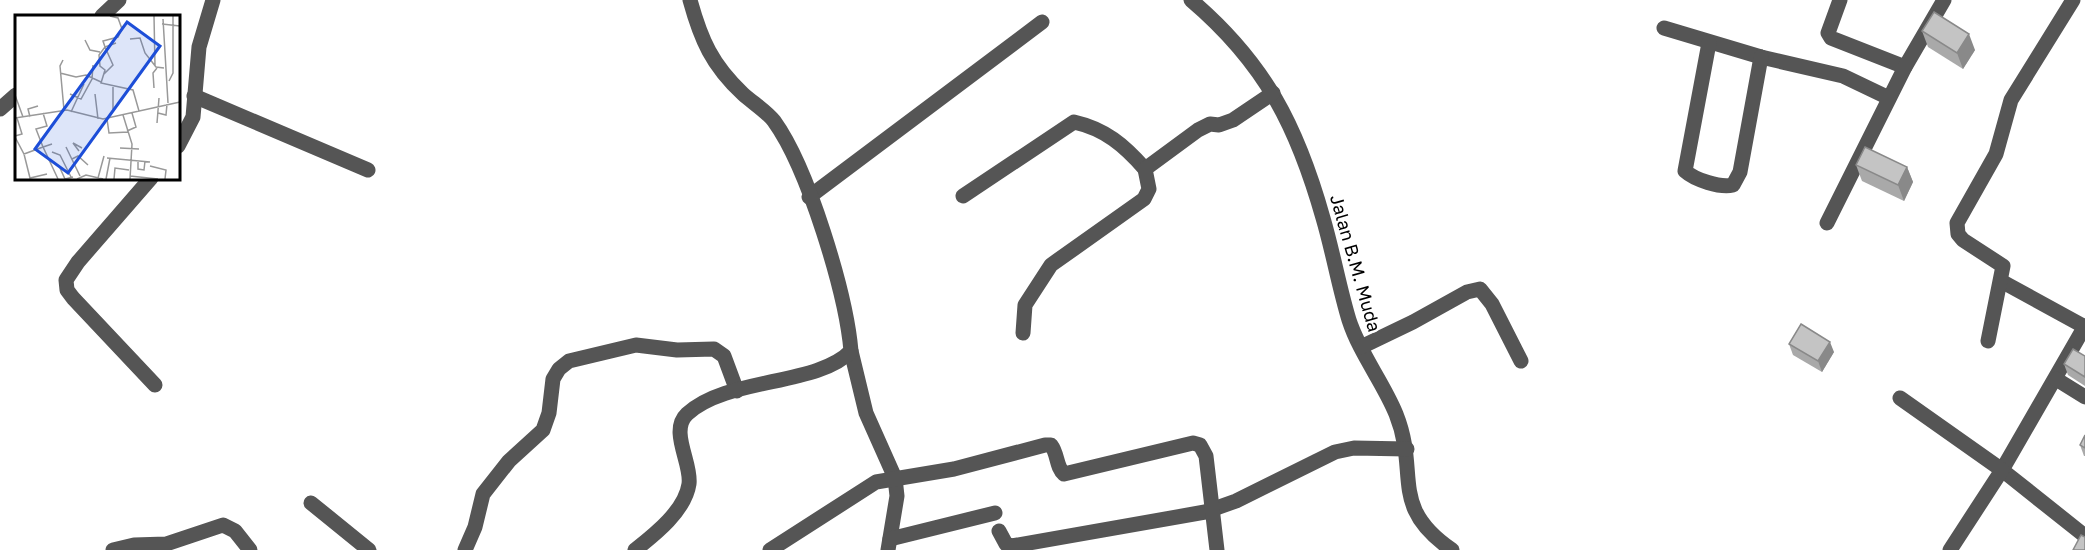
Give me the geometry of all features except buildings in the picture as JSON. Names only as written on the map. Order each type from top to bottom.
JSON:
[{"type":"street","points":[[103,15],[119,0]]},
{"type":"street","points":[[180,142],[193,117],[199,47],[213,0]]},
{"type":"street","points":[[690,0],[699,32],[710,57],[741,92],[773,120],[794,157],[827,246],[849,330],[850,351],[866,413],[895,478],[897,496],[889,544],[995,513]]},
{"type":"street","points":[[1840,0],[1828,33],[1831,38],[1905,67]]},
{"type":"street","points":[[1827,224],[1905,67],[1944,0]]},
{"type":"street","points":[[1988,341],[2003,266],[1963,240],[1958,234],[1957,224],[1996,154],[2010,100],[2073,0]]},
{"type":"street","name":"Jalan B.M. Muda","points":[[1198,2],[1238,45],[1273,93],[1291,123],[1323,218],[1350,321],[1396,414],[1407,449],[1408,492],[1414,511],[1433,544],[1452,550]]},
{"type":"street","points":[[809,197],[1042,22]]},
{"type":"street","points":[[1664,28],[1761,57],[1843,76],[1889,98]]},
{"type":"street","points":[[1709,42],[1685,171],[1690,176],[1727,186],[1733,185],[1740,172],[1761,57]]},
{"type":"street","points":[[1145,169],[1198,130],[1210,124],[1219,125],[1233,120],[1273,93]]},
{"type":"street","points":[[0,109],[15,96]]},
{"type":"street","points":[[194,96],[368,170]]},
{"type":"street","points":[[963,196],[1074,122],[1092,126],[1113,137],[1145,169],[1149,189],[1144,199],[1051,265],[1025,305],[1023,333]]},
{"type":"street","points":[[149,180],[78,262],[66,280],[67,290],[73,298],[155,385]]},
{"type":"street","points":[[1950,550],[2002,470],[2085,326],[2001,281]]},
{"type":"street","points":[[1361,347],[1467,292],[1480,289],[1492,304],[1521,361]]},
{"type":"street","points":[[468,545],[483,494],[509,461],[543,430],[549,413],[554,379],[559,369],[569,361],[636,345],[677,350],[714,349],[724,356],[736,391]]},
{"type":"street","points":[[634,550],[655,543],[682,502],[689,486],[689,472],[680,432],[684,418],[707,402],[736,391],[770,380],[824,369],[841,361],[850,351]]},
{"type":"street","points":[[2056,379],[2085,397]]},
{"type":"street","points":[[1900,398],[2002,470],[2085,536]]},
{"type":"street","points":[[770,550],[876,482],[954,469],[1045,445],[1051,445],[1055,450],[1060,471],[1064,474],[1193,443],[1200,445],[1206,456],[1210,510],[1217,550]]},
{"type":"street","points":[[999,531],[1006,544],[1012,546],[1210,510],[1236,501],[1335,452],[1354,448],[1407,449]]},
{"type":"street","points":[[311,503],[369,550]]},
{"type":"street","points":[[113,550],[134,545],[166,544],[223,525],[235,531],[250,550]]}]
